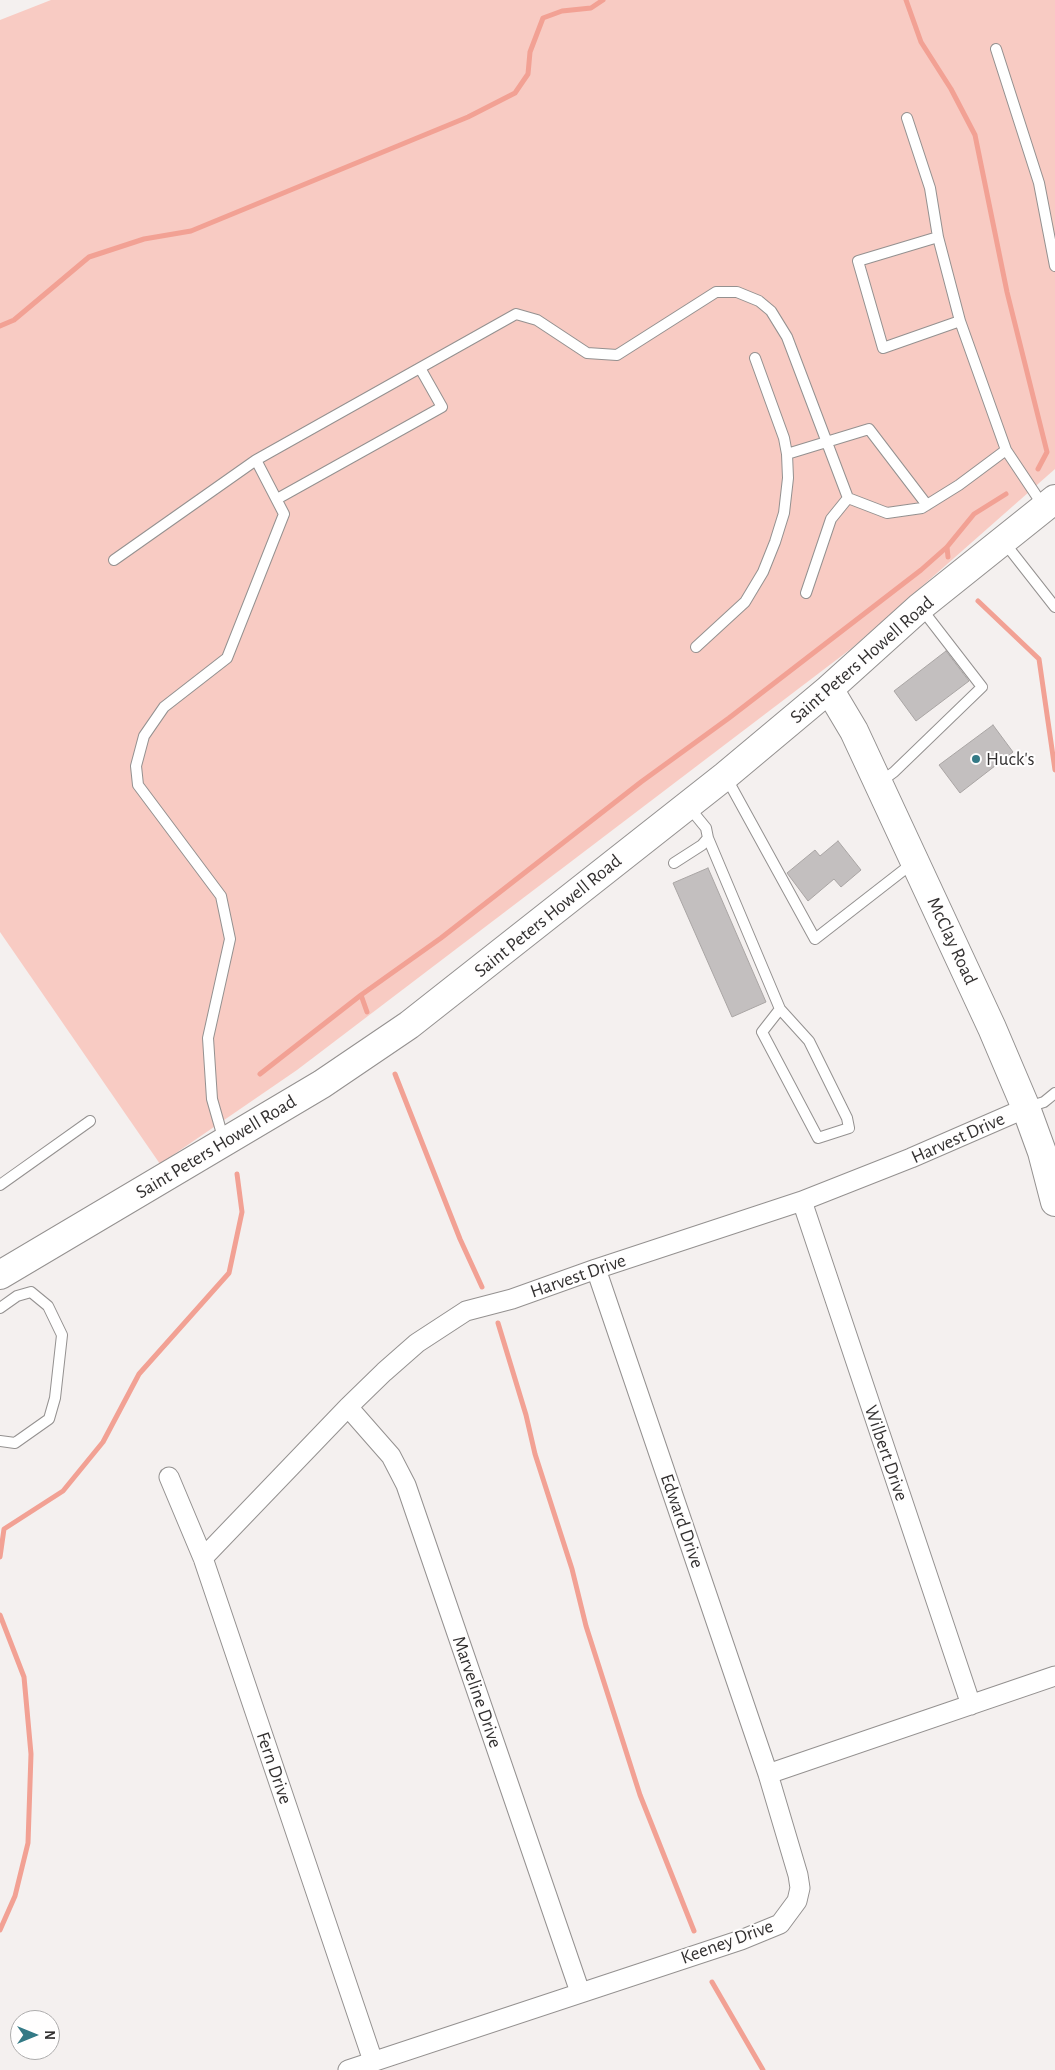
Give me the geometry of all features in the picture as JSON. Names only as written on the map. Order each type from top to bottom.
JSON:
[{"type":"main road","name":"Saint Peters Howell Road","points":[[0,1274],[322,1084],[410,1025],[725,776],[829,689],[920,607],[1050,504]]},
{"type":"main road","name":"McClay Road","points":[[829,689],[854,731],[992,1028],[1026,1108],[1042,1152],[1055,1202]]},
{"type":"street","name":"Harvest Drive","points":[[203,1558],[348,1407],[417,1343],[466,1311],[512,1299],[596,1269],[802,1201],[911,1158],[1026,1108]]},
{"type":"street","name":"Wilbert Drive","points":[[802,1201],[971,1705]]},
{"type":"street","name":"Edward Drive","points":[[596,1269],[768,1774]]},
{"type":"street","name":"Marveline Drive","points":[[348,1407],[391,1456],[406,1484],[580,1992]]},
{"type":"street","name":"Fern Drive","points":[[169,1477],[203,1558],[373,2061]]},
{"type":"street","points":[[768,1774],[1055,1676]]},
{"type":"street","name":"Keeney Drive","points":[[348,2070],[741,1940],[780,1924],[797,1901],[800,1888],[798,1875],[768,1774]]},
{"type":"lane","points":[[996,49],[1039,183],[1055,266]]},
{"type":"lane","points":[[907,118],[930,188],[938,238],[960,321],[1006,450],[1050,504]]},
{"type":"lane","points":[[938,238],[858,261],[883,348],[960,321]]},
{"type":"lane","points":[[114,560],[256,460],[516,314],[537,320],[587,353],[617,355],[716,292],[737,292],[758,301],[770,311],[788,337],[848,498],[887,512],[922,508],[959,485],[1006,450]]},
{"type":"lane","points":[[696,647],[745,602],[763,572],[784,513],[788,478],[787,454],[784,438],[755,358]]},
{"type":"lane","points":[[276,499],[442,407],[420,368]]},
{"type":"lane","points":[[787,454],[869,429],[927,505]]},
{"type":"lane","points":[[225,1142],[212,1099],[208,1038],[230,939],[221,896],[138,786],[136,766],[144,736],[164,707],[227,658],[284,514],[256,460]]},
{"type":"lane","points":[[806,593],[831,519],[848,498]]},
{"type":"lane","points":[[1004,542],[1055,607]]},
{"type":"lane","points":[[878,784],[894,772],[982,687],[920,607]]},
{"type":"lane","points":[[725,776],[815,939],[914,862]]},
{"type":"lane","points":[[687,805],[706,828],[708,838],[780,1009],[809,1041],[847,1118],[849,1128],[818,1138],[762,1032],[780,1009]]},
{"type":"lane","points":[[674,864],[702,845],[708,838]]},
{"type":"lane","points":[[1026,1108],[1044,1102],[1055,1093]]},
{"type":"lane","points":[[0,1186],[90,1121]]},
{"type":"lane","points":[[0,1308],[17,1296],[32,1292],[48,1306],[62,1335],[55,1398],[49,1419],[14,1443],[0,1441]]},
{"type":"shaded area","points":[[51,0],[1055,0],[1055,469],[852,648],[297,1070],[160,1164],[0,932],[0,20]]},
{"type":"building","points":[[946,651],[969,681],[916,721],[894,691]]},
{"type":"building","name":"Huck's","points":[[993,725],[1013,752],[960,793],[939,765]]},
{"type":"building","points":[[838,841],[861,870],[841,887],[834,879],[808,901],[787,873],[815,850],[820,856]]},
{"type":"building","points":[[708,868],[766,1002],[732,1017],[673,883]]},
{"type":"waterway","points":[[0,326],[14,320],[89,257],[144,239],[191,231],[468,117],[515,93],[528,74],[530,52],[543,18],[562,11],[591,8],[603,0]]},
{"type":"waterway","points":[[906,0],[921,42],[951,89],[975,135],[1007,292],[1047,452],[1038,469]]},
{"type":"waterway","points":[[260,1074],[361,995],[441,938],[641,782],[729,718],[921,570],[947,547],[974,514],[1006,494]]},
{"type":"waterway","points":[[947,547],[948,557]]},
{"type":"waterway","points":[[978,601],[1039,659],[1055,770]]},
{"type":"waterway","points":[[361,995],[367,1012]]},
{"type":"waterway","points":[[395,1074],[460,1239],[482,1287]]},
{"type":"waterway","points":[[0,1557],[4,1529],[63,1491],[103,1442],[139,1374],[229,1273],[242,1212],[237,1174]]},
{"type":"waterway","points":[[498,1323],[526,1415],[535,1454],[572,1569],[586,1626],[640,1795],[694,1931]]},
{"type":"waterway","points":[[0,1615],[24,1677],[31,1754],[28,1843],[15,1896],[0,1930]]},
{"type":"waterway","points":[[712,1982],[763,2070]]},
{"type":"place","name":"Huck's","points":[[976,759]]}]
